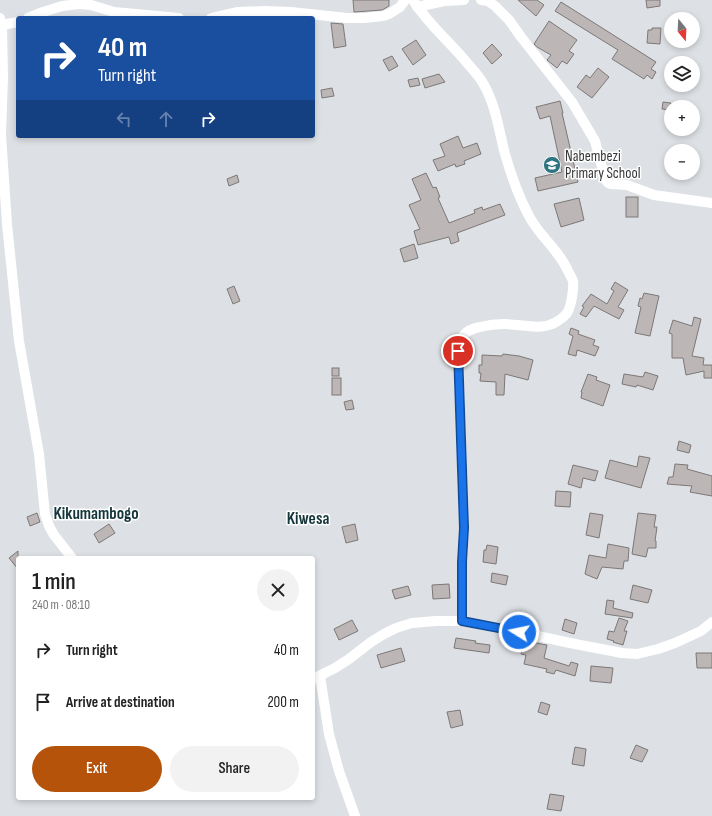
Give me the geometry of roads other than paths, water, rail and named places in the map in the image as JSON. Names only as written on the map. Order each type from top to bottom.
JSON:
[{"type":"street","points":[[220,16],[237,12],[265,11],[364,18],[389,14],[400,7],[405,0]]},
{"type":"street","points":[[415,4],[464,0]]},
{"type":"street","points":[[481,0],[488,1],[495,6],[509,20],[572,102],[595,141],[604,178],[608,183],[627,185],[654,195],[712,203]]},
{"type":"street","points":[[33,16],[62,6],[79,4],[91,5],[114,12],[157,16]]},
{"type":"street","points":[[415,4],[433,26],[457,51],[485,86],[493,108],[511,172],[530,218],[550,245],[559,254],[573,281],[572,293],[567,313],[560,320],[552,324],[540,326],[504,324],[488,325],[475,328],[464,334],[459,341],[458,351],[464,528],[462,562],[462,621]]},
{"type":"street","points":[[16,22],[1,21],[3,77],[1,135],[7,224],[19,341],[38,454],[45,514],[49,526],[70,556]]},
{"type":"street","points":[[354,816],[339,771],[316,678],[335,668],[371,642],[396,628],[412,623],[462,621],[577,645],[622,653],[637,654],[658,649],[701,632],[712,622]]},
{"type":"place","name":"Nabembezi Primary School","points":[[552,165]]},
{"type":"district","name":"Kikumambogo","points":[[96,514]]},
{"type":"district","name":"Kiwesa","points":[[308,519]]}]
